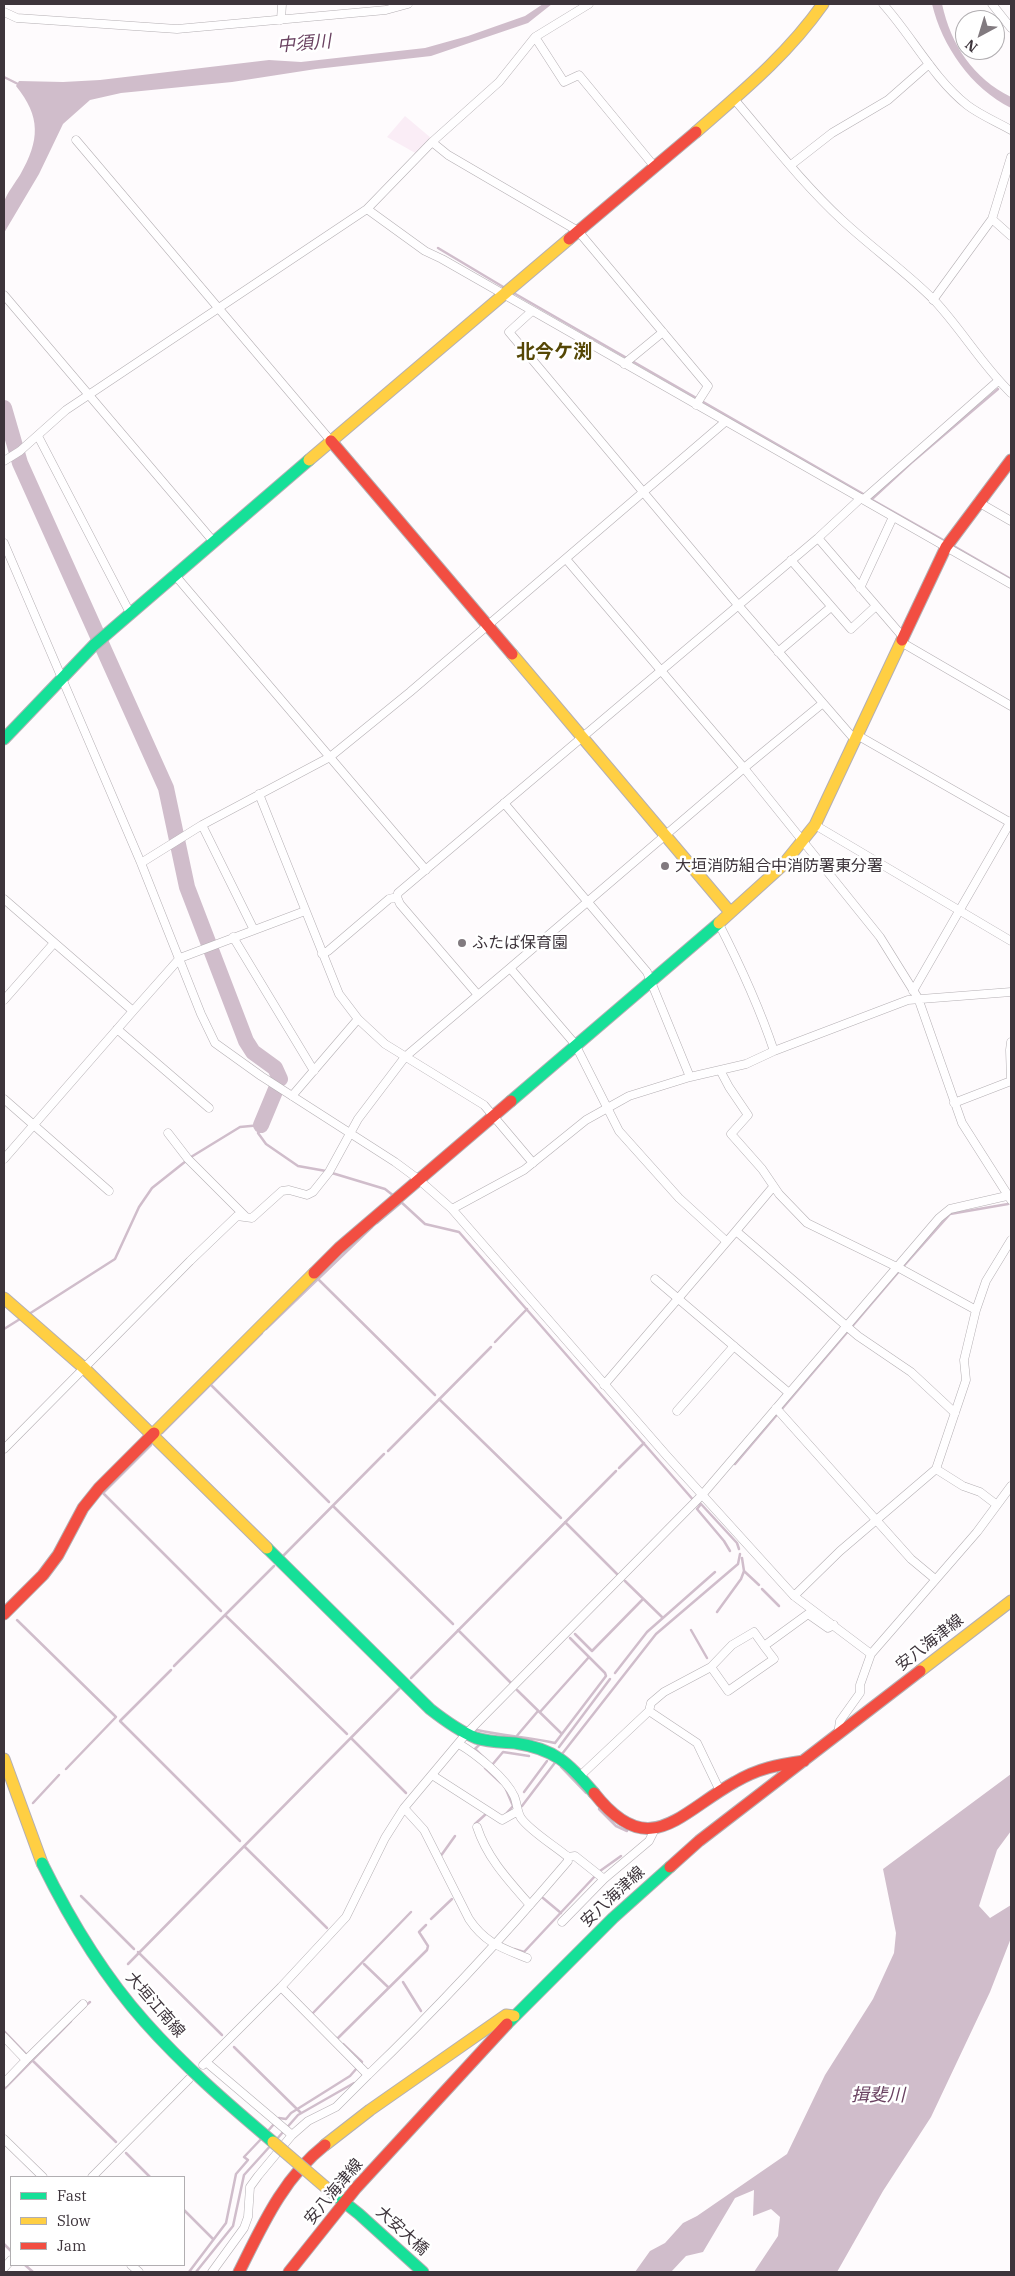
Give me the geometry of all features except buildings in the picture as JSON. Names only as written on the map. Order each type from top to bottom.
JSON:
[{"type":"street","points":[[281,20],[282,4]]},
{"type":"street","points":[[4,12],[17,18],[177,29],[281,20],[408,4]]},
{"type":"street","points":[[6,460],[38,436],[53,420],[88,395],[367,208],[432,142],[498,82],[535,37],[589,4]]},
{"type":"street","points":[[4,739],[62,677],[99,641],[174,574],[769,68],[796,41],[823,4]]},
{"type":"street","points":[[883,4],[929,64],[968,106],[1011,130]]},
{"type":"street","points":[[992,4],[1011,26]]},
{"type":"street","points":[[535,37],[564,82],[579,75],[654,166]]},
{"type":"street","points":[[791,165],[832,134],[888,100],[929,64]]},
{"type":"street","points":[[734,99],[842,220],[933,300],[948,316],[998,381],[1011,393]]},
{"type":"street","points":[[76,140],[730,912]]},
{"type":"street","points":[[432,142],[448,155],[578,231],[708,386],[696,405]]},
{"type":"street","points":[[933,300],[992,219],[1011,157]]},
{"type":"street","points":[[367,208],[425,251],[1011,584]]},
{"type":"street","points":[[992,219],[1011,236]]},
{"type":"street","points":[[4,295],[212,541]]},
{"type":"street","points":[[532,311],[509,332],[738,605],[823,703],[856,738],[1011,822],[913,991]]},
{"type":"street","points":[[624,364],[663,332]]},
{"type":"street","points":[[478,995],[400,904],[397,897],[398,893],[818,538],[998,381]]},
{"type":"street","points":[[141,863],[202,825],[330,757],[410,692],[725,422]]},
{"type":"street","points":[[38,436],[125,608],[130,613]]},
{"type":"street","points":[[4,1614],[44,1575],[58,1555],[83,1508],[99,1488],[339,1248],[782,866],[815,825],[946,547],[1011,460]]},
{"type":"street","points":[[978,502],[1011,520]]},
{"type":"street","points":[[860,588],[893,517]]},
{"type":"street","points":[[818,538],[876,606],[902,640],[1011,706]]},
{"type":"street","points":[[4,543],[141,863],[201,1014],[216,1043],[292,1096],[418,1179],[452,1209],[604,1385],[794,1596],[871,1654]]},
{"type":"street","points":[[292,2135],[204,2064],[281,1987],[346,1917],[385,1838],[404,1808],[466,1734],[702,1495],[939,1218],[950,1209],[1010,1197],[962,1123],[918,998],[880,937],[804,840],[566,559]]},
{"type":"street","points":[[791,560],[851,629],[876,606]]},
{"type":"street","points":[[174,574],[426,870]]},
{"type":"street","points":[[778,652],[831,607]]},
{"type":"street","points":[[4,1449],[237,1216],[252,1218],[282,1191],[289,1190],[307,1195],[313,1192],[329,1172],[349,1133],[405,1057],[823,703]]},
{"type":"street","points":[[259,794],[339,994],[358,1019],[385,1044],[484,1105],[533,1163]]},
{"type":"street","points":[[504,803],[647,972],[690,1077]]},
{"type":"street","points":[[202,825],[254,930]]},
{"type":"street","points":[[815,825],[1011,941]]},
{"type":"street","points":[[322,954],[389,899],[397,897]]},
{"type":"street","points":[[4,899],[133,1011]]},
{"type":"street","points":[[4,1159],[170,966],[180,958],[305,911]]},
{"type":"street","points":[[718,922],[751,987],[774,1051]]},
{"type":"street","points":[[233,937],[314,1071]]},
{"type":"street","points":[[4,1000],[54,943]]},
{"type":"street","points":[[510,968],[574,1044],[619,1131],[664,1183],[726,1241]]},
{"type":"street","points":[[452,1209],[533,1163],[586,1120],[629,1096],[690,1077],[746,1064],[774,1051],[908,1000],[1011,992]]},
{"type":"street","points":[[292,1096],[358,1019]]},
{"type":"street","points":[[117,1029],[209,1108]]},
{"type":"street","points":[[954,1103],[1011,1081],[1011,1042]]},
{"type":"street","points":[[720,1070],[748,1115],[731,1134],[807,1223],[897,1267],[976,1310]]},
{"type":"street","points":[[4,1099],[109,1191]]},
{"type":"street","points":[[168,1133],[188,1159],[247,1218]]},
{"type":"street","points":[[604,1385],[774,1186]]},
{"type":"street","points":[[736,1231],[858,1336],[911,1372],[954,1413]]},
{"type":"street","points":[[794,1596],[876,1520],[936,1469],[966,1380],[964,1360],[976,1310],[986,1281],[1011,1240]]},
{"type":"street","points":[[655,1279],[789,1393]]},
{"type":"street","points":[[4,1298],[84,1368],[430,1710],[466,1734],[477,1738],[553,1753],[568,1762],[608,1811],[621,1822],[638,1828],[655,1829],[674,1822],[720,1791],[764,1768],[804,1761]]},
{"type":"street","points":[[677,1411],[734,1346]]},
{"type":"street","points":[[776,1408],[911,1559],[935,1579]]},
{"type":"street","points":[[936,1469],[963,1486],[980,1492],[997,1505]]},
{"type":"street","points":[[838,1736],[840,1721],[860,1693],[860,1685],[871,1654],[977,1532],[1011,1486]]},
{"type":"street","name":"安八海津線","points":[[289,2272],[344,2203],[514,2016],[613,1918],[699,1841],[838,1736],[1011,1601]]},
{"type":"street","points":[[764,1646],[808,1614],[828,1628],[834,1625]]},
{"type":"street","points":[[580,1776],[649,1711],[651,1703],[664,1692],[711,1667],[732,1645],[754,1632],[774,1659],[728,1691],[711,1667]]},
{"type":"street","points":[[649,1711],[698,1743],[720,1791]]},
{"type":"street","points":[[458,1744],[472,1752],[514,1794],[520,1817],[529,1826],[568,1857],[575,1856],[604,1879]]},
{"type":"street","name":"大垣江南線","points":[[4,1759],[42,1864],[85,1943],[145,2021],[200,2077],[330,2191],[359,2214]]},
{"type":"street","points":[[432,1775],[502,1820],[518,1811]]},
{"type":"street","points":[[404,1808],[424,1830],[478,1933],[494,1945],[527,1958]]},
{"type":"street","points":[[477,1827],[483,1845],[506,1877],[530,1905]]},
{"type":"street","points":[[562,1922],[604,1879],[649,1842],[655,1829]]},
{"type":"street","points":[[212,2272],[244,2228],[248,2218],[250,2187],[292,2135],[308,2121],[336,2106],[368,2075],[494,1945],[568,1861],[568,1857]]},
{"type":"street","points":[[281,1987],[368,2075]]},
{"type":"street","points":[[4,2083],[83,2004]]},
{"type":"street","points":[[239,2272],[271,2208],[297,2172],[320,2149],[363,2114],[506,2014],[514,2016]]},
{"type":"street","points":[[4,2037],[26,2060]]},
{"type":"street","points":[[93,2176],[189,2079]]},
{"type":"street","points":[[4,2139],[42,2176]]},
{"type":"street","name":"大安大橋","points":[[359,2214],[423,2272]]},
{"type":"shaded area","points":[[405,116],[431,138],[417,154],[387,137]]},
{"type":"water","points":[[543,4],[552,4],[528,23],[431,56],[316,69],[232,82],[121,93],[90,100],[63,124],[39,174],[4,233],[3,205],[27,162],[34,140],[34,119],[24,97],[16,86],[19,81],[63,82],[100,80],[269,60],[301,62],[425,48],[468,36],[525,16]]},
{"type":"water","points":[[932,4],[942,4],[955,40],[955,56],[943,35]]},
{"type":"water","points":[[957,60],[967,60],[985,80],[1011,97],[1011,108],[983,89]]},
{"type":"water","name":"揖斐川","points":[[1011,1774],[1011,1831],[997,1850],[979,1906],[990,1918],[1011,1905],[1011,1938],[990,1992],[931,2117],[883,2191],[837,2272],[754,2272],[778,2236],[780,2217],[771,2209],[753,2216],[754,2190],[735,2198],[703,2252],[686,2256],[671,2272],[635,2272],[650,2251],[665,2243],[683,2223],[697,2216],[787,2154],[825,2075],[873,1999],[894,1953],[896,1933],[883,1869]]},
{"type":"waterway","points":[[4,77],[18,84]]},
{"type":"waterway","points":[[438,248],[505,288]]},
{"type":"waterway","points":[[512,292],[865,495]]},
{"type":"waterway","points":[[872,499],[998,389]]},
{"type":"waterway","points":[[4,408],[20,463],[166,788],[187,887],[246,1041],[253,1052],[275,1068],[280,1079]]},
{"type":"waterway","points":[[869,498],[945,541]]},
{"type":"waterway","points":[[952,545],[1011,579]]},
{"type":"waterway","points":[[261,1125],[276,1089]]},
{"type":"waterway","points":[[191,1157],[240,1127],[261,1125],[258,1133],[266,1144],[298,1166],[326,1171]]},
{"type":"waterway","points":[[29,1314],[115,1259],[139,1207],[152,1188],[186,1161]]},
{"type":"waterway","points":[[332,1173],[385,1189],[394,1196]]},
{"type":"waterway","points":[[400,1201],[425,1224],[459,1232],[695,1502],[701,1504],[737,1543],[739,1549]]},
{"type":"waterway","points":[[377,1223],[402,1202]]},
{"type":"waterway","points":[[735,1464],[950,1214],[1008,1204]]},
{"type":"waterway","points":[[266,1329],[372,1227]]},
{"type":"waterway","points":[[317,1278],[435,1395]]},
{"type":"waterway","points":[[495,1342],[527,1309]]},
{"type":"waterway","points":[[4,1329],[20,1319]]},
{"type":"waterway","points":[[162,1433],[262,1333]]},
{"type":"waterway","points":[[388,1451],[491,1347]]},
{"type":"waterway","points":[[211,1385],[329,1502]]},
{"type":"waterway","points":[[439,1399],[561,1518]]},
{"type":"waterway","points":[[619,1468],[644,1443]]},
{"type":"waterway","points":[[151,1445],[103,1493],[221,1611]]},
{"type":"waterway","points":[[283,1556],[384,1454]]},
{"type":"waterway","points":[[411,1678],[616,1471]]},
{"type":"waterway","points":[[701,1504],[697,1509],[730,1551]]},
{"type":"waterway","points":[[333,1506],[453,1624]]},
{"type":"waterway","points":[[565,1522],[618,1575]]},
{"type":"waterway","points":[[562,1754],[656,1634],[738,1564],[740,1554]]},
{"type":"waterway","points":[[742,1558],[744,1571],[759,1585]]},
{"type":"waterway","points":[[174,1666],[274,1566]]},
{"type":"waterway","points":[[717,1612],[741,1579],[744,1571]]},
{"type":"waterway","points":[[615,1673],[647,1632],[715,1572]]},
{"type":"waterway","points":[[625,1581],[663,1618]]},
{"type":"waterway","points":[[762,1589],[779,1606]]},
{"type":"waterway","points":[[575,1634],[592,1651],[643,1599]]},
{"type":"waterway","points":[[225,1615],[347,1734]]},
{"type":"waterway","points":[[17,1620],[116,1717],[66,1769]]},
{"type":"waterway","points":[[458,1630],[511,1683]]},
{"type":"waterway","points":[[691,1630],[707,1658]]},
{"type":"waterway","points":[[477,1730],[555,1743],[606,1676],[570,1638]]},
{"type":"waterway","points":[[540,1712],[589,1657]]},
{"type":"waterway","points":[[171,1670],[120,1721],[240,1841]]},
{"type":"waterway","points":[[559,1747],[610,1679]]},
{"type":"waterway","points":[[128,1964],[400,1688]]},
{"type":"waterway","points":[[517,1690],[562,1734]]},
{"type":"waterway","points":[[515,1738],[538,1711]]},
{"type":"waterway","points":[[351,1738],[406,1793]]},
{"type":"waterway","points":[[480,1744],[475,1749],[483,1757]]},
{"type":"waterway","points":[[491,1764],[503,1752],[529,1756]]},
{"type":"waterway","points":[[522,1806],[557,1760]]},
{"type":"waterway","points":[[524,1792],[547,1761]]},
{"type":"waterway","points":[[561,1767],[586,1793]]},
{"type":"waterway","points":[[485,1768],[501,1783]]},
{"type":"waterway","points":[[33,1803],[59,1775]]},
{"type":"waterway","points":[[505,1787],[513,1806],[505,1815]]},
{"type":"waterway","points":[[599,1809],[616,1826],[627,1831]]},
{"type":"waterway","points":[[475,1824],[487,1813]]},
{"type":"waterway","points":[[440,1857],[455,1836]]},
{"type":"waterway","points":[[244,1846],[327,1928]]},
{"type":"waterway","points":[[600,1871],[621,1856]]},
{"type":"waterway","points":[[514,1949],[524,1952],[596,1875]]},
{"type":"waterway","points":[[81,1896],[134,1949]]},
{"type":"waterway","points":[[543,1898],[561,1913]]},
{"type":"waterway","points":[[431,1919],[452,1899]]},
{"type":"waterway","points":[[312,2014],[411,1912]]},
{"type":"waterway","points":[[335,2037],[337,2039],[427,1950],[428,1946],[419,1932],[426,1925]]},
{"type":"waterway","points":[[138,1952],[222,2035]]},
{"type":"waterway","points":[[364,1964],[389,1988]]},
{"type":"waterway","points":[[403,1982],[421,2011]]},
{"type":"waterway","points":[[85,2006],[90,2002]]},
{"type":"waterway","points":[[4,2089],[71,2021]]},
{"type":"waterway","points":[[4,2031],[26,2054]]},
{"type":"waterway","points":[[343,2044],[362,2062]]},
{"type":"waterway","points":[[234,2047],[301,2113]]},
{"type":"waterway","points":[[32,2060],[116,2142]]},
{"type":"waterway","points":[[279,2118],[286,2119],[291,2113],[350,2076],[357,2068]]},
{"type":"waterway","points":[[276,2140],[298,2115],[354,2083]]},
{"type":"waterway","points":[[267,2132],[274,2124]]},
{"type":"waterway","points":[[189,2272],[226,2223],[236,2174],[248,2160],[244,2157],[262,2138]]},
{"type":"waterway","points":[[196,2272],[233,2226],[244,2175],[272,2144]]},
{"type":"waterway","points":[[126,2153],[149,2176]]},
{"type":"waterway","points":[[185,2211],[213,2239]]},
{"type":"waterway","points":[[4,2244],[10,2250]]},
{"type":"waterway","points":[[26,2266],[33,2272]]},
{"type":"traffic: fast","points":[[4,739],[94,645],[309,460]]},
{"type":"traffic: fast","points":[[511,1101],[719,923]]},
{"type":"traffic: fast","points":[[267,1548],[430,1709],[458,1729],[476,1738],[515,1743],[541,1749],[551,1754],[577,1773],[594,1793]]},
{"type":"traffic: fast","points":[[42,1863],[88,1946],[130,2004],[191,2069],[273,2142]]},
{"type":"traffic: fast","points":[[507,2024],[613,1918],[670,1867]]},
{"type":"traffic: fast","points":[[330,2191],[359,2214],[423,2272]]},
{"type":"traffic: slow","points":[[696,132],[747,87],[795,40],[823,4]]},
{"type":"traffic: slow","points":[[309,460],[569,239]]},
{"type":"traffic: slow","points":[[719,923],[782,866],[815,825],[902,640]]},
{"type":"traffic: slow","points":[[512,654],[730,912]]},
{"type":"traffic: slow","points":[[154,1433],[314,1273]]},
{"type":"traffic: slow","points":[[4,1298],[84,1368],[267,1548]]},
{"type":"traffic: slow","points":[[920,1671],[1011,1601]]},
{"type":"traffic: slow","points":[[4,1759],[42,1863]]},
{"type":"traffic: slow","points":[[325,2145],[370,2110],[506,2015],[514,2016]]},
{"type":"traffic: slow","points":[[273,2142],[330,2191]]},
{"type":"traffic: jam","points":[[569,239],[696,132]]},
{"type":"traffic: jam","points":[[331,441],[512,654]]},
{"type":"traffic: jam","points":[[902,640],[946,547],[1011,460]]},
{"type":"traffic: jam","points":[[314,1273],[339,1248],[511,1101]]},
{"type":"traffic: jam","points":[[4,1614],[43,1575],[58,1555],[83,1508],[99,1488],[154,1433]]},
{"type":"traffic: jam","points":[[670,1867],[699,1841],[920,1671]]},
{"type":"traffic: jam","points":[[594,1793],[614,1814],[631,1825],[648,1828],[664,1825],[680,1818],[715,1794],[752,1773],[804,1761]]},
{"type":"traffic: jam","points":[[289,2272],[356,2188],[507,2024]]},
{"type":"traffic: jam","points":[[239,2272],[265,2220],[285,2188],[310,2158],[325,2145]]},
{"type":"place","name":"大垣消防組合中消防署東分署","points":[[665,866]]},
{"type":"place","name":"ふたば保育園","points":[[462,943]]},
{"type":"district","name":"北今ケ渕","points":[[554,353]]},
{"type":"water label","name":"中須川","points":[[304,44]]}]
